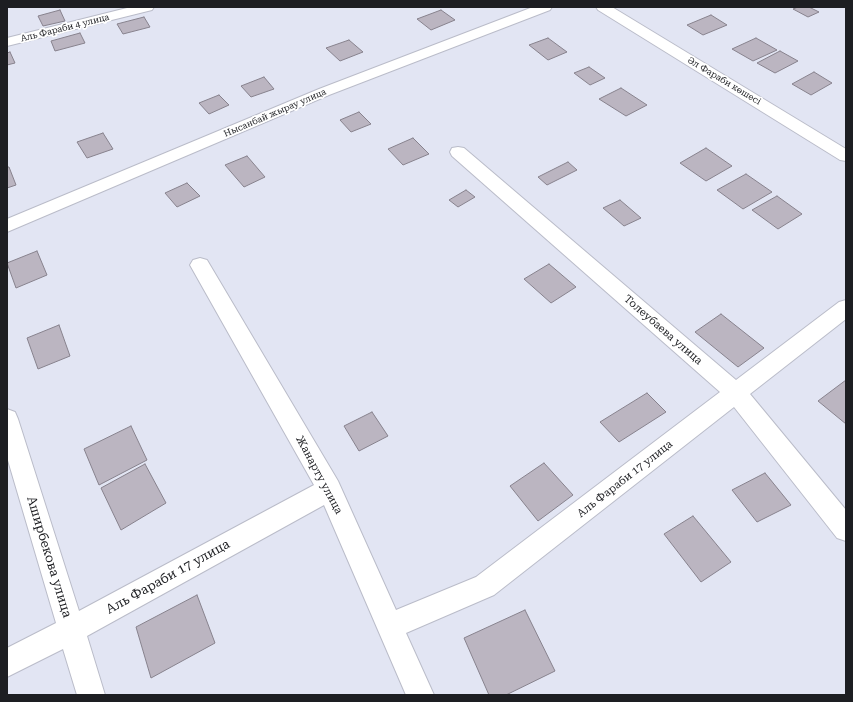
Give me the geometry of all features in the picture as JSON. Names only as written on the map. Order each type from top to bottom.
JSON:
[{"type":"street","name":"Аль Фараби 4 улица","points":[[7,42],[147,7]]},
{"type":"street","name":"Нысанбай жырау улица","points":[[7,226],[324,92],[545,7]]},
{"type":"street","name":"Әл Фараби көшесі","points":[[612,9],[846,156]]},
{"type":"street","name":"Толеубаева улица","points":[[458,152],[736,393],[846,528]]},
{"type":"street","name":"Жанарту улица","points":[[200,265],[329,489],[420,695]]},
{"type":"street","name":"Аль Фараби 17 улица","points":[[390,626],[485,586],[846,308]]},
{"type":"street","name":"Аширбекова улица","points":[[7,419],[91,695]]},
{"type":"street","name":"Аль Фараби 17 улица","points":[[7,663],[72,630],[329,489]]},
{"type":"building","points":[[798,7],[809,7],[819,12],[808,17],[793,9]]},
{"type":"building","points":[[60,10],[65,21],[43,26],[38,16]]},
{"type":"building","points":[[441,10],[455,20],[431,30],[417,19]]},
{"type":"building","points":[[711,15],[727,25],[703,35],[687,25]]},
{"type":"building","points":[[144,17],[150,27],[123,34],[117,24]]},
{"type":"building","points":[[80,33],[85,43],[55,51],[51,41]]},
{"type":"building","points":[[548,38],[567,52],[548,60],[529,45]]},
{"type":"building","points":[[756,38],[777,50],[753,61],[732,49]]},
{"type":"building","points":[[349,40],[363,52],[340,61],[326,48]]},
{"type":"building","points":[[780,51],[798,61],[775,73],[757,63]]},
{"type":"building","points":[[10,52],[15,63],[7,65],[7,53]]},
{"type":"building","points":[[589,67],[605,78],[590,85],[574,73]]},
{"type":"building","points":[[814,72],[832,83],[811,95],[792,84]]},
{"type":"building","points":[[264,77],[274,89],[251,97],[241,86]]},
{"type":"building","points":[[621,88],[647,105],[626,116],[599,99]]},
{"type":"building","points":[[219,95],[229,105],[209,114],[199,103]]},
{"type":"building","points":[[359,112],[371,124],[351,132],[340,120]]},
{"type":"building","points":[[103,133],[113,149],[87,158],[77,142]]},
{"type":"building","points":[[413,138],[429,154],[403,165],[388,149]]},
{"type":"building","points":[[706,148],[732,166],[706,181],[680,163]]},
{"type":"building","points":[[247,156],[265,177],[244,187],[225,165]]},
{"type":"building","points":[[568,162],[577,170],[547,185],[538,177]]},
{"type":"building","points":[[7,167],[9,167],[16,185],[7,188]]},
{"type":"building","points":[[746,174],[772,192],[743,209],[717,190]]},
{"type":"building","points":[[187,183],[200,196],[177,207],[165,193]]},
{"type":"building","points":[[466,190],[475,197],[458,207],[449,200]]},
{"type":"building","points":[[777,196],[802,214],[778,229],[752,210]]},
{"type":"building","points":[[620,200],[641,218],[624,226],[603,208]]},
{"type":"building","points":[[37,251],[47,275],[16,288],[7,263]]},
{"type":"building","points":[[549,264],[576,287],[551,303],[524,279]]},
{"type":"building","points":[[721,314],[764,348],[738,367],[695,332]]},
{"type":"building","points":[[59,325],[70,356],[38,369],[27,338]]},
{"type":"building","points":[[846,380],[846,424],[818,401]]},
{"type":"building","points":[[647,393],[666,412],[619,442],[600,422]]},
{"type":"building","points":[[372,412],[388,436],[359,451],[344,426]]},
{"type":"building","points":[[131,426],[147,460],[99,485],[84,449]]},
{"type":"building","points":[[544,463],[573,495],[538,521],[510,486]]},
{"type":"building","points":[[145,464],[166,503],[121,530],[101,488]]},
{"type":"building","points":[[765,473],[791,505],[757,522],[732,490]]},
{"type":"building","points":[[693,516],[731,562],[701,582],[664,534]]},
{"type":"building","points":[[197,595],[215,643],[151,678],[136,627]]},
{"type":"building","points":[[525,610],[555,671],[506,695],[489,695],[464,638]]}]
